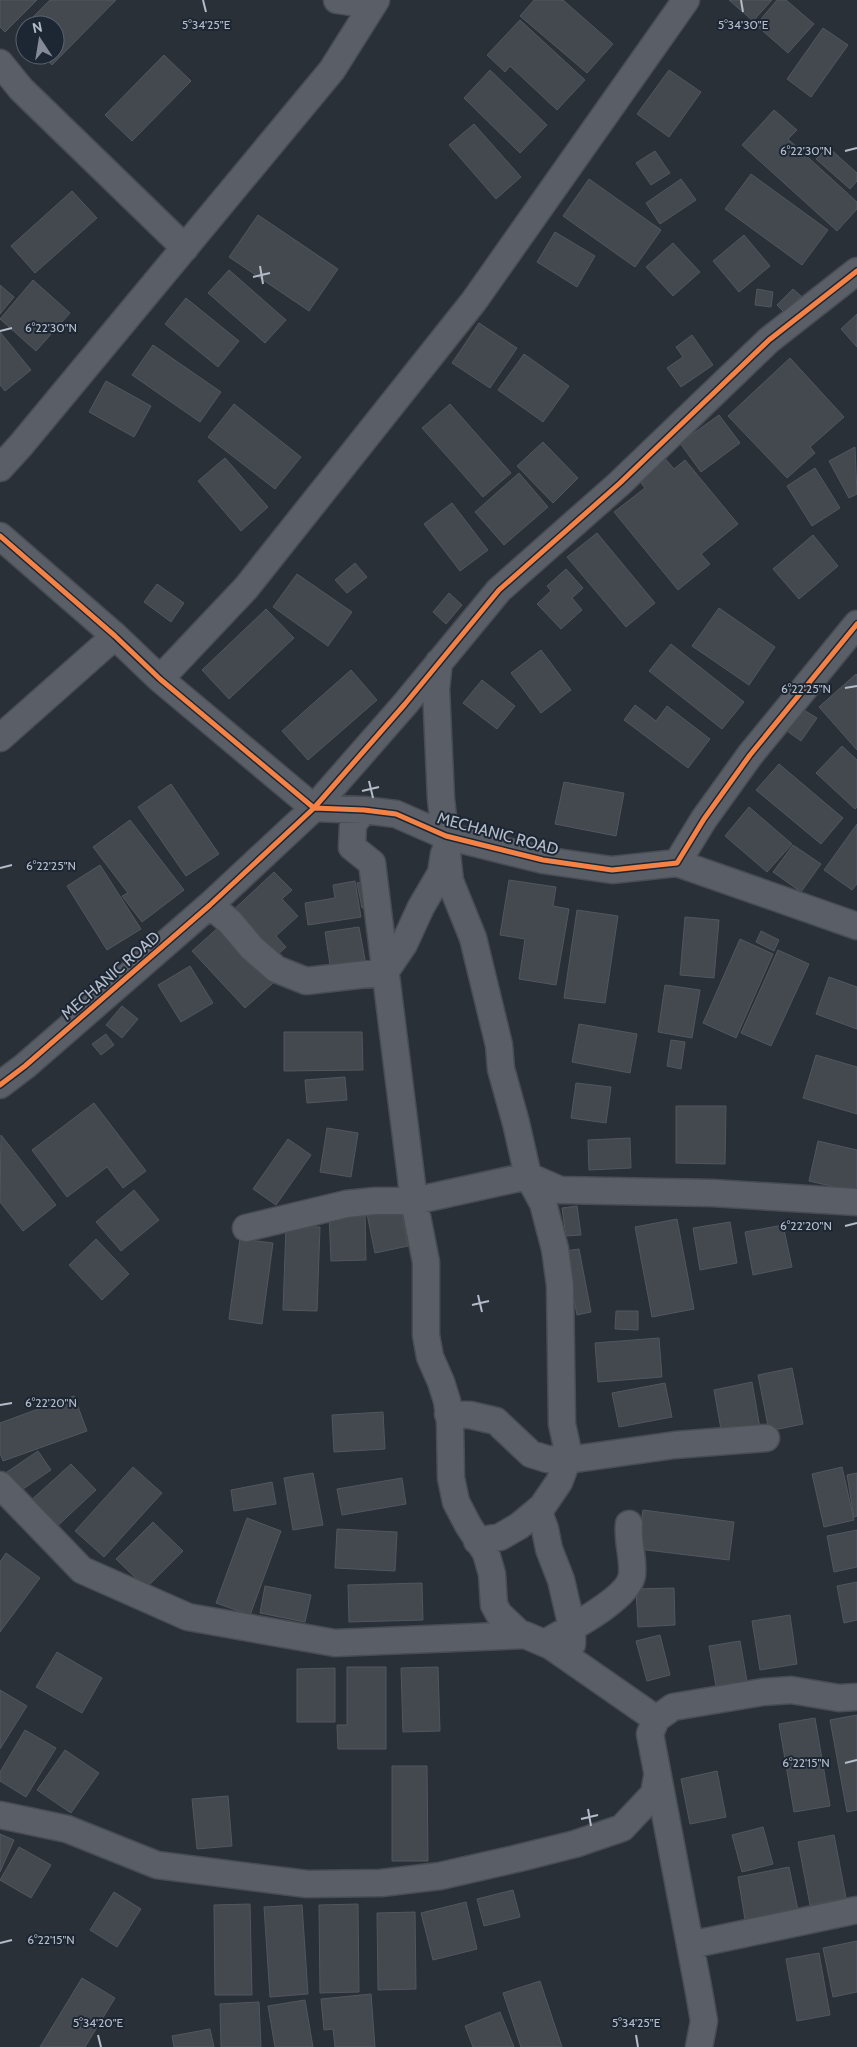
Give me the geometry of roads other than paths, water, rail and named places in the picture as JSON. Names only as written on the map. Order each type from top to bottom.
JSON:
[{"type":"street","points":[[0,468],[332,70],[375,3],[337,0]]},
{"type":"street","points":[[160,679],[246,588],[474,301],[686,0]]},
{"type":"street","points":[[0,63],[21,89],[185,248]]},
{"type":"street","points":[[0,536],[115,636],[160,679],[314,808],[499,590],[620,483],[769,340],[857,271]]},
{"type":"street","points":[[857,624],[750,755],[704,819],[677,863],[857,926]]},
{"type":"street","points":[[0,738],[115,636]]},
{"type":"street","points":[[439,662],[436,688],[441,798],[450,881],[472,938],[500,1045],[501,1069],[528,1176],[543,1203],[555,1249],[560,1285],[562,1424],[569,1456],[560,1482],[538,1510],[519,1526],[500,1537],[478,1540]]},
{"type":"street","name":"MECHANIC ROAD","points":[[0,1085],[25,1066],[210,905],[314,808],[364,810],[396,814],[446,836],[543,860],[612,870],[677,863]]},
{"type":"street","points":[[364,810],[353,824],[352,847],[372,863],[414,1201],[426,1262],[426,1335],[430,1357],[441,1382],[448,1414],[451,1478],[456,1502],[486,1553],[492,1574],[494,1605],[499,1614],[533,1639],[572,1661],[656,1719]]},
{"type":"street","points":[[210,905],[230,922],[252,948],[276,970],[306,981],[385,972],[404,944],[421,907],[441,873],[446,836]]},
{"type":"street","points":[[246,1228],[346,1204],[375,1201],[414,1201],[528,1176],[560,1190],[712,1193],[857,1202]]},
{"type":"street","points":[[448,1414],[470,1415],[496,1421],[531,1454],[547,1459],[568,1460],[675,1445],[766,1438]]},
{"type":"street","points":[[0,1485],[82,1570],[188,1617],[336,1643],[533,1639],[572,1627],[590,1617],[620,1595],[632,1576],[628,1536],[629,1524]]},
{"type":"street","points":[[538,1510],[545,1529],[549,1549],[561,1580],[572,1627],[572,1661]]},
{"type":"street","points":[[699,2047],[704,2021],[650,1734],[656,1719],[673,1707],[763,1692],[791,1690],[839,1698],[857,1697]]},
{"type":"street","points":[[0,1815],[67,1829],[157,1865],[307,1884],[382,1883],[440,1876],[519,1858],[575,1844],[622,1828],[654,1794],[658,1777]]},
{"type":"street","points":[[690,1945],[857,1910]]}]
